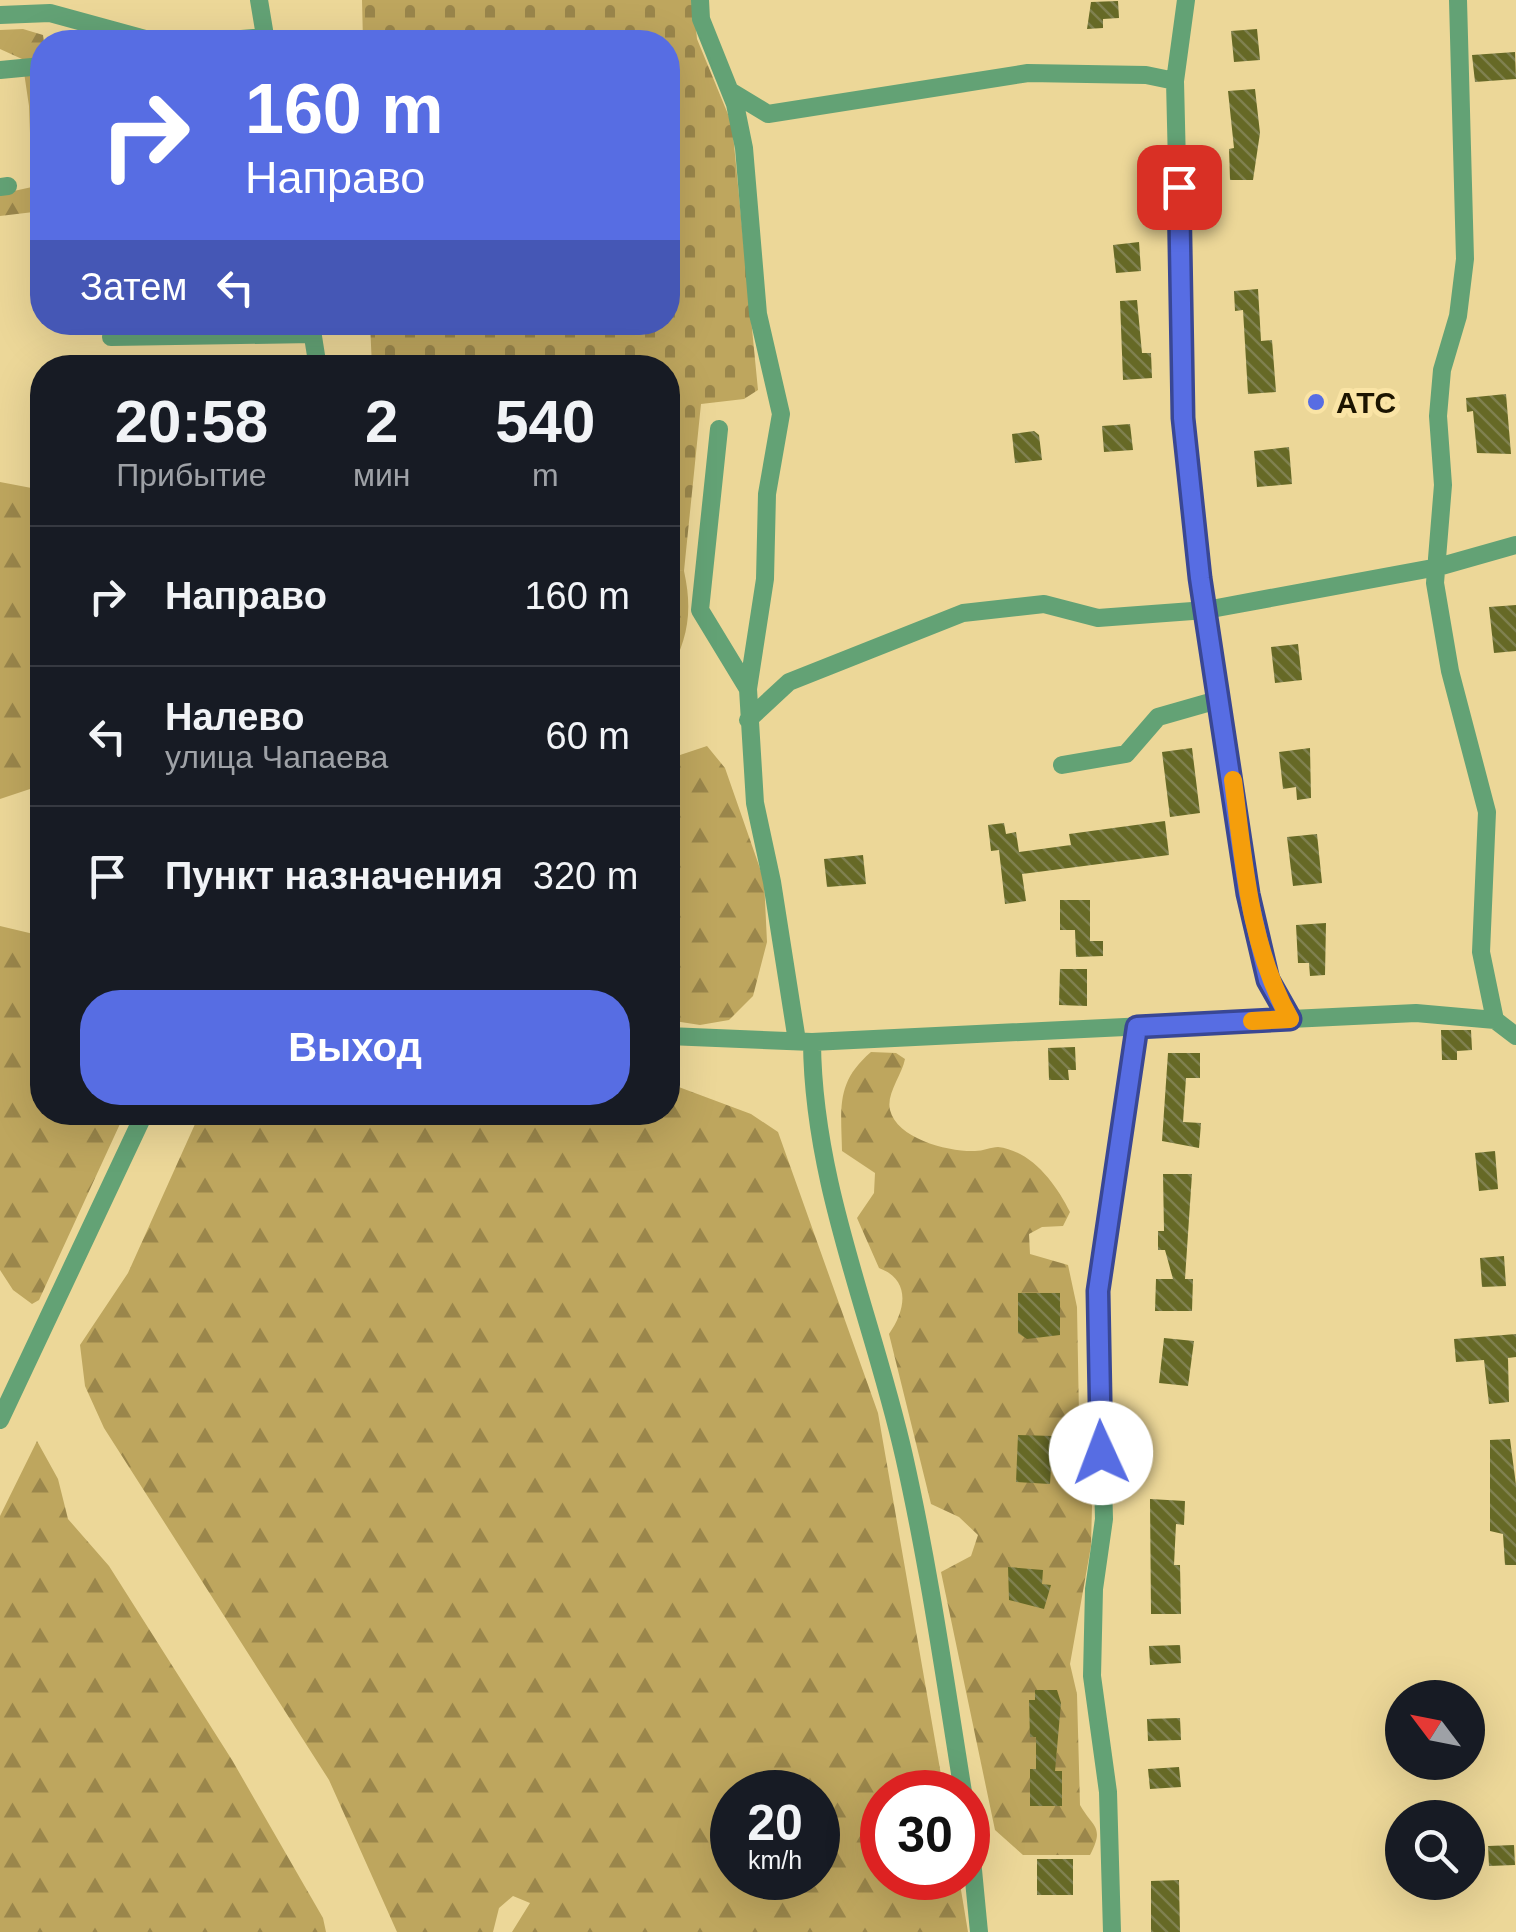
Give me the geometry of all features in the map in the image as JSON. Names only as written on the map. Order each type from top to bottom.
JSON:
[{"type":"street","points":[[259,0],[264,30]]},
{"type":"street","points":[[700,0],[701,19],[728,90],[744,148],[758,314],[781,414],[767,494],[765,579],[748,689],[755,803],[812,1077],[826,1167],[851,1276],[904,1454],[959,1770]]},
{"type":"street","points":[[1186,0],[1174,81],[1183,418],[1206,610],[1248,894],[1268,980],[1290,1019]]},
{"type":"street","points":[[1458,0],[1465,260],[1458,316],[1442,370],[1438,568],[1434,583],[1450,671],[1487,812],[1482,952],[1495,1020]]},
{"type":"street","points":[[0,15],[50,13],[112,30]]},
{"type":"street","points":[[0,70],[30,67]]},
{"type":"street","points":[[728,90],[768,114],[1028,74],[1146,75],[1174,81]]},
{"type":"street","points":[[744,148],[754,126],[768,114]]},
{"type":"street","points":[[111,338],[171,335]]},
{"type":"street","points":[[719,430],[700,610],[748,689]]},
{"type":"street","points":[[748,720],[789,682],[963,613],[1044,604],[1098,618],[1206,610],[1438,568],[1516,545]]},
{"type":"street","points":[[1062,766],[1126,754],[1158,717],[1221,699]]},
{"type":"street","points":[[680,1037],[805,1042],[1416,1013],[1495,1020],[1516,1036]]},
{"type":"street","points":[[1112,1932],[1108,1792],[1092,1676],[1094,1589],[1104,1519],[1098,1291],[1137,1027]]},
{"type":"street","points":[[0,1420],[139,1125]]},
{"type":"street","points":[[977,1900],[980,1932]]},
{"type":"green space","points":[[362,0],[693,0],[697,39],[732,124],[758,390],[744,399],[701,404],[684,571],[680,571],[680,355],[371,355],[371,335],[680,335],[680,30],[363,30]]},
{"type":"green space","points":[[0,30],[30,31],[30,133],[22,59],[0,49]]},
{"type":"green space","points":[[30,187],[30,212],[0,216],[0,194]]},
{"type":"green space","points":[[0,482],[30,488],[30,789],[0,799]]},
{"type":"green space","points":[[680,571],[684,571],[688,600],[680,650]]},
{"type":"green space","points":[[707,746],[725,768],[764,880],[767,942],[753,996],[729,1020],[700,1025],[680,1022],[680,755]]},
{"type":"green space","points":[[0,926],[30,933],[30,1125],[119,1125],[39,1300],[32,1304],[13,1290],[0,1270]]},
{"type":"green space","points":[[871,1052],[896,1053],[905,1059],[889,1104],[903,1129],[925,1142],[952,1149],[998,1147],[1022,1155],[1050,1180],[1070,1212],[1063,1226],[1042,1227],[1029,1234],[1030,1254],[1068,1265],[1077,1307],[1080,1470],[1092,1506],[1091,1546],[1070,1664],[1077,1694],[1080,1805],[1097,1832],[1090,1855],[1023,1855],[995,1830],[990,1770],[982,1770],[941,1572],[971,1556],[978,1535],[959,1517],[931,1504],[889,1334],[902,1306],[901,1288],[889,1273],[879,1268],[857,1218],[874,1193],[875,1173],[842,1151],[842,1108],[846,1085]]},
{"type":"green space","points":[[680,1087],[751,1114],[778,1132],[878,1413],[940,1770],[860,1770],[860,1900],[963,1900],[968,1932],[512,1932],[530,1903],[513,1896],[499,1908],[493,1932],[397,1932],[329,1780],[104,1428],[85,1386],[80,1345],[128,1273],[195,1125],[680,1125]]},
{"type":"green space","points":[[37,1441],[58,1479],[68,1519],[109,1566],[232,1760],[323,1918],[326,1932],[0,1932],[0,1516]]},
{"type":"building","points":[[1118,1],[1119,18],[1103,19],[1103,28],[1087,29],[1091,2]]},
{"type":"building","points":[[1257,29],[1260,60],[1234,62],[1231,31]]},
{"type":"building","points":[[1515,52],[1516,79],[1475,82],[1472,55]]},
{"type":"building","points":[[1255,89],[1260,133],[1253,180],[1230,180],[1229,149],[1234,148],[1228,91]]},
{"type":"building","points":[[1139,242],[1141,271],[1116,273],[1113,245]]},
{"type":"building","points":[[1258,289],[1261,341],[1272,340],[1276,392],[1248,394],[1243,310],[1235,311],[1234,291]]},
{"type":"building","points":[[1137,300],[1142,353],[1151,353],[1152,378],[1123,380],[1120,301]]},
{"type":"building","points":[[1506,394],[1511,454],[1477,453],[1473,411],[1467,412],[1466,398]]},
{"type":"building","points":[[1130,424],[1133,450],[1104,452],[1102,426]]},
{"type":"building","points":[[1034,431],[1039,435],[1042,460],[1015,463],[1012,434]]},
{"type":"building","points":[[1289,447],[1292,484],[1257,487],[1254,451]]},
{"type":"building","points":[[1516,605],[1516,651],[1494,653],[1489,607]]},
{"type":"building","points":[[1298,644],[1302,680],[1275,683],[1271,647]]},
{"type":"building","points":[[1192,748],[1200,813],[1170,817],[1162,752]]},
{"type":"building","points":[[1310,748],[1311,798],[1297,800],[1296,787],[1283,789],[1279,752]]},
{"type":"building","points":[[1165,821],[1169,855],[1022,874],[1026,901],[1005,904],[999,850],[991,851],[988,825],[1004,823],[1006,834],[1016,832],[1019,852],[1071,845],[1069,834]]},
{"type":"building","points":[[1317,834],[1322,883],[1293,886],[1287,837]]},
{"type":"building","points":[[863,855],[866,884],[827,887],[824,859]]},
{"type":"building","points":[[1060,900],[1090,900],[1090,941],[1103,941],[1103,956],[1076,957],[1075,930],[1060,930]]},
{"type":"building","points":[[1326,923],[1325,975],[1310,976],[1309,963],[1298,963],[1296,925]]},
{"type":"building","points":[[1060,969],[1087,969],[1087,1006],[1059,1005]]},
{"type":"building","points":[[1441,1030],[1471,1030],[1472,1050],[1457,1051],[1457,1060],[1442,1060]]},
{"type":"building","points":[[1075,1047],[1076,1070],[1068,1070],[1069,1080],[1049,1080],[1048,1048]]},
{"type":"building","points":[[1168,1053],[1200,1053],[1200,1078],[1186,1078],[1183,1122],[1201,1123],[1199,1148],[1162,1141]]},
{"type":"building","points":[[1495,1151],[1498,1189],[1479,1191],[1475,1153]]},
{"type":"building","points":[[1163,1174],[1192,1174],[1185,1279],[1193,1279],[1192,1311],[1155,1311],[1156,1279],[1173,1279],[1165,1250],[1158,1250],[1158,1231],[1164,1231]]},
{"type":"building","points":[[1504,1256],[1506,1286],[1482,1287],[1480,1258]]},
{"type":"building","points":[[1018,1293],[1060,1293],[1060,1335],[1027,1339],[1018,1333]]},
{"type":"building","points":[[1516,1334],[1516,1357],[1508,1358],[1509,1402],[1489,1404],[1484,1360],[1456,1362],[1454,1339]]},
{"type":"building","points":[[1164,1338],[1194,1341],[1188,1386],[1159,1383]]},
{"type":"building","points":[[1018,1435],[1053,1436],[1050,1484],[1016,1482]]},
{"type":"building","points":[[1510,1439],[1516,1485],[1516,1565],[1505,1565],[1503,1534],[1490,1531],[1490,1440]]},
{"type":"building","points":[[1150,1499],[1185,1501],[1184,1525],[1176,1524],[1174,1565],[1180,1565],[1181,1614],[1151,1614]]},
{"type":"building","points":[[1008,1567],[1043,1570],[1042,1584],[1051,1585],[1044,1609],[1009,1600]]},
{"type":"building","points":[[1180,1645],[1181,1663],[1150,1665],[1149,1646]]},
{"type":"building","points":[[1035,1690],[1057,1690],[1061,1703],[1055,1771],[1062,1771],[1062,1806],[1030,1806],[1030,1769],[1036,1769],[1036,1737],[1030,1737],[1029,1700],[1035,1700]]},
{"type":"building","points":[[1180,1718],[1181,1740],[1148,1741],[1147,1719]]},
{"type":"building","points":[[1179,1767],[1181,1787],[1150,1789],[1148,1769]]},
{"type":"building","points":[[1514,1845],[1515,1865],[1489,1866],[1488,1846]]},
{"type":"building","points":[[1037,1859],[1073,1859],[1073,1895],[1037,1895]]},
{"type":"building","points":[[1179,1880],[1180,1932],[1151,1932],[1151,1881]]},
{"type":"slow traffic","points":[[1233,780],[1248,894],[1268,980],[1290,1019],[1252,1021]]},
{"type":"place","name":"АТС","points":[[1316,402]]},
{"type":"route","points":[[1101,1453],[1098,1291],[1120,1120],[1137,1027],[1290,1019],[1268,980],[1248,894],[1227,734],[1200,578],[1183,418],[1179,187]]}]
